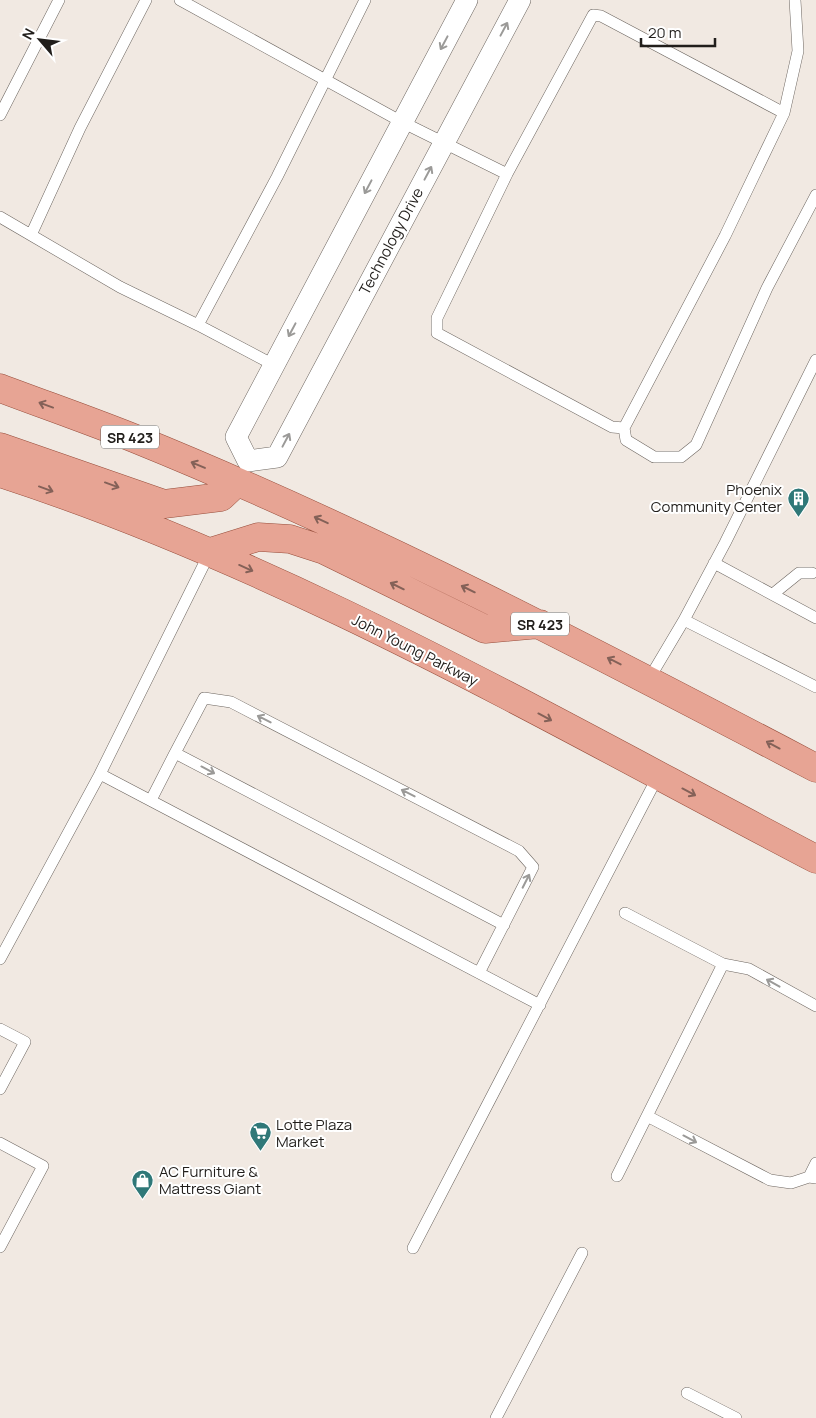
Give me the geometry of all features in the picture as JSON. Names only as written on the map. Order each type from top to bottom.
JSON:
[{"type":"main road","name":"SR 423","points":[[0,388],[134,438],[242,471],[422,566],[649,679],[815,766]]},
{"type":"main road","points":[[0,447],[164,504],[221,497],[242,471]]},
{"type":"main road","name":"John Young Parkway","points":[[0,472],[103,509],[210,552],[311,598],[404,643],[816,859]]},
{"type":"main road","points":[[210,552],[258,537],[290,539],[324,550],[485,629],[540,624]]},
{"type":"street","points":[[242,471],[236,437],[467,0]]},
{"type":"street","name":"Technology Drive","points":[[242,471],[277,457],[520,0]]},
{"type":"lane","points":[[0,114],[59,0]]},
{"type":"lane","points":[[31,235],[80,128],[146,0]]},
{"type":"lane","points":[[180,0],[402,122],[507,174]]},
{"type":"lane","points":[[198,325],[277,178],[365,0]]},
{"type":"lane","points":[[795,0],[798,51],[784,113],[725,236],[624,428],[626,440],[654,457],[681,457],[696,445],[767,288],[816,194]]},
{"type":"lane","points":[[624,428],[612,427],[437,333],[437,318],[507,174],[593,15],[601,16],[784,113]]},
{"type":"lane","points":[[0,217],[120,288],[274,364]]},
{"type":"lane","points":[[649,679],[684,620],[714,563],[816,360]]},
{"type":"lane","points":[[0,959],[100,774],[210,552]]},
{"type":"lane","points":[[714,563],[816,618]]},
{"type":"lane","points":[[772,594],[799,573],[812,573]]},
{"type":"lane","points":[[684,620],[816,687]]},
{"type":"lane","points":[[151,800],[204,698],[231,702],[510,846],[519,851],[533,867],[479,973]]},
{"type":"lane","points":[[175,753],[504,925]]},
{"type":"lane","points":[[100,774],[540,1005]]},
{"type":"lane","points":[[413,1248],[658,776]]},
{"type":"lane","points":[[625,914],[723,964],[749,969],[816,1006]]},
{"type":"lane","points":[[617,1176],[723,964]]},
{"type":"lane","points":[[0,1029],[25,1042],[0,1089]]},
{"type":"lane","points":[[647,1116],[770,1180],[791,1183],[812,1178],[816,1163]]},
{"type":"lane","points":[[0,1143],[43,1166],[0,1247]]},
{"type":"lane","points":[[496,1418],[582,1253]]},
{"type":"lane","points":[[687,1393],[736,1418]]},
{"type":"place","name":"Phoenix Community Center","points":[[798,517]]},
{"type":"place","name":"Lotte Plaza Market","points":[[260,1152]]},
{"type":"place","name":"AC Furniture & Mattress Giant","points":[[143,1199]]}]
